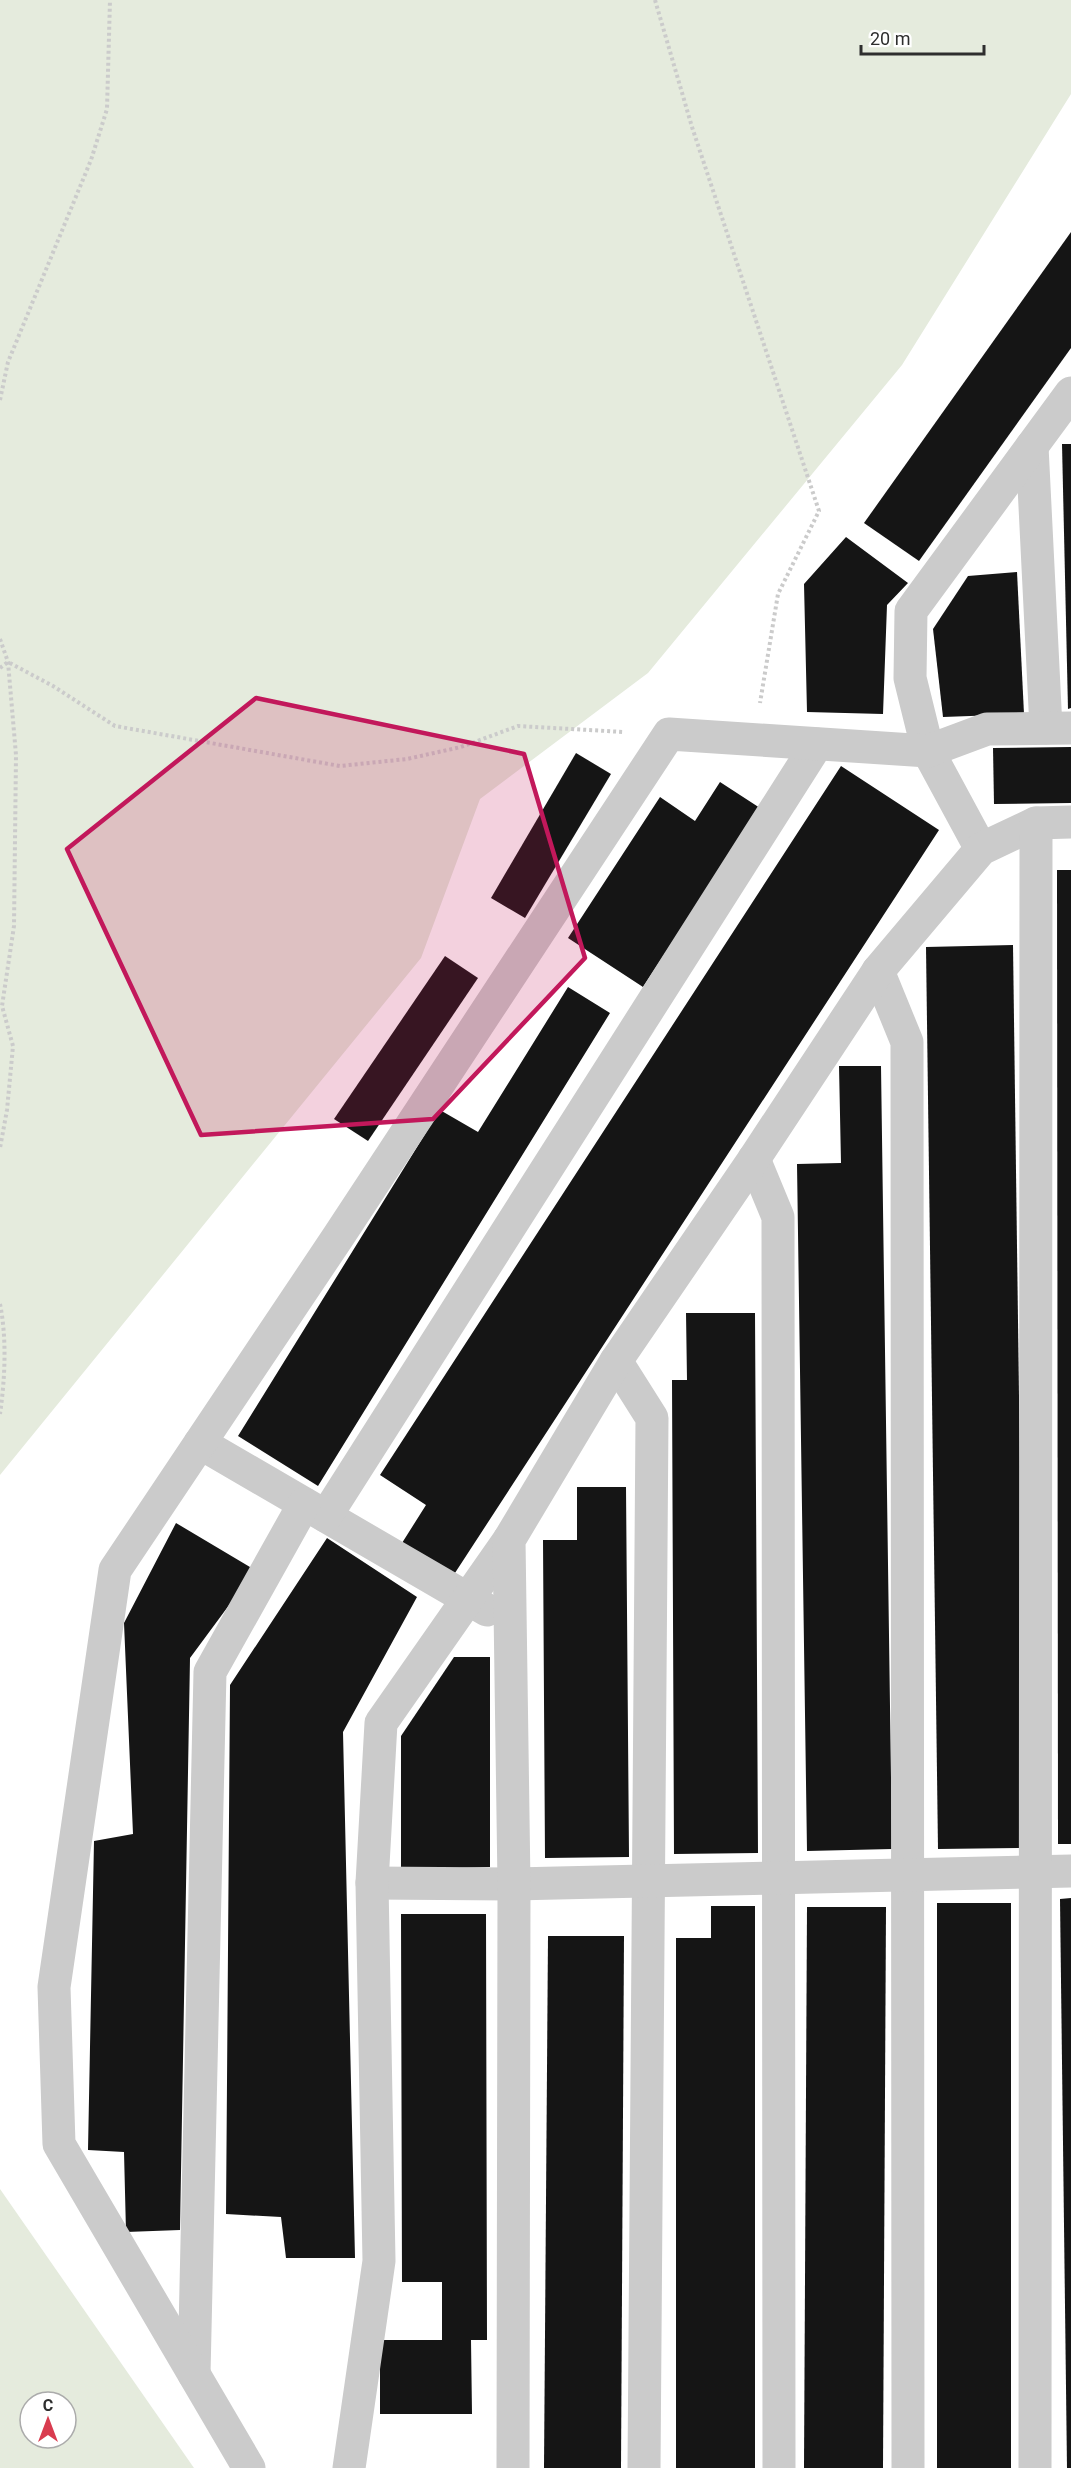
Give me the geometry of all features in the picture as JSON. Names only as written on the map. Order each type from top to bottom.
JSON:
[{"type":"lane","points":[[981,849],[928,750],[910,678],[911,611],[1071,393]]},
{"type":"lane","points":[[249,2468],[59,2144],[54,1987],[115,1570],[669,734],[928,750],[987,729],[1058,728],[1032,446]]},
{"type":"lane","points":[[194,2374],[210,1672],[818,744]]},
{"type":"lane","points":[[349,2468],[379,2260],[372,1883],[381,1723],[509,1540],[616,1361],[754,1159],[878,971],[981,849],[1036,823],[1071,822]]},
{"type":"lane","points":[[1035,2468],[1036,823]]},
{"type":"lane","points":[[878,971],[907,1041],[908,2468]]},
{"type":"lane","points":[[754,1159],[778,1217],[779,2468]]},
{"type":"lane","points":[[616,1361],[652,1419],[644,2468]]},
{"type":"lane","points":[[200,1443],[510,1623]]},
{"type":"lane","points":[[509,1540],[514,1884],[513,2468]]},
{"type":"lane","points":[[372,1883],[514,1884],[1071,1871]]},
{"type":"path","points":[[0,400],[8,362],[91,160],[107,109],[110,0]]},
{"type":"path","points":[[655,0],[692,127],[819,511],[778,594],[754,740]]},
{"type":"path","points":[[0,639],[8,662],[16,755],[14,926],[1,1007],[13,1046],[8,1110],[0,1148]]},
{"type":"path","points":[[0,668],[8,662]]},
{"type":"path","points":[[8,662],[53,686],[115,726],[340,766],[407,759],[461,747],[518,726],[669,734]]},
{"type":"path","points":[[0,1304],[3,1318],[4,1390],[0,1414]]},
{"type":"highlighted area","points":[[256,698],[524,754],[585,958],[433,1119],[201,1135],[67,849]]},
{"type":"shaded area","points":[[0,0],[1071,0],[1071,94],[902,365],[648,673],[480,799],[421,958],[0,1475]]},
{"type":"shaded area","points":[[0,2189],[194,2468],[0,2468]]},
{"type":"building","points":[[1071,232],[1071,348],[919,561],[864,523]]},
{"type":"building","points":[[1062,444],[1071,444],[1071,708],[1068,709]]},
{"type":"building","points":[[846,537],[908,583],[887,605],[883,714],[807,712],[804,584]]},
{"type":"building","points":[[1017,572],[1024,714],[943,717],[933,629],[968,576]]},
{"type":"building","points":[[1071,747],[1071,803],[994,804],[993,748]]},
{"type":"building","points":[[576,753],[611,774],[525,918],[491,898]]},
{"type":"building","points":[[841,766],[939,830],[453,1576],[402,1543],[426,1505],[380,1475]]},
{"type":"building","points":[[720,782],[760,808],[643,987],[568,938],[660,797],[695,821]]},
{"type":"building","points":[[1057,870],[1071,870],[1071,1844],[1058,1844]]},
{"type":"building","points":[[1013,945],[1025,1848],[938,1849],[926,947]]},
{"type":"building","points":[[445,956],[478,978],[368,1141],[334,1119]]},
{"type":"building","points":[[568,987],[610,1013],[318,1486],[238,1436],[440,1110],[478,1132]]},
{"type":"building","points":[[839,1066],[881,1066],[892,1849],[807,1851],[797,1164],[841,1163]]},
{"type":"building","points":[[686,1313],[755,1313],[758,1853],[674,1854],[672,1380],[687,1380]]},
{"type":"building","points":[[577,1487],[626,1487],[629,1857],[545,1858],[543,1540],[577,1540]]},
{"type":"building","points":[[176,1523],[255,1570],[190,1658],[180,2230],[126,2232],[124,2152],[88,2150],[94,1841],[133,1834],[124,1623]]},
{"type":"building","points":[[327,1538],[417,1597],[343,1732],[355,2258],[286,2258],[281,2217],[226,2214],[230,1685]]},
{"type":"building","points":[[454,1657],[490,1657],[490,1867],[401,1870],[401,1736]]},
{"type":"building","points":[[1071,1898],[1071,2468],[1067,2468],[1060,1899]]},
{"type":"building","points":[[937,1903],[1011,1903],[1011,2468],[937,2468]]},
{"type":"building","points":[[711,1906],[755,1906],[755,2468],[676,2468],[676,1938],[711,1938]]},
{"type":"building","points":[[807,1907],[886,1907],[883,2468],[804,2468]]},
{"type":"building","points":[[401,1914],[486,1914],[487,2340],[471,2340],[472,2414],[380,2414],[380,2340],[442,2340],[442,2282],[402,2282]]},
{"type":"building","points":[[548,1936],[624,1936],[621,2468],[544,2468]]}]
